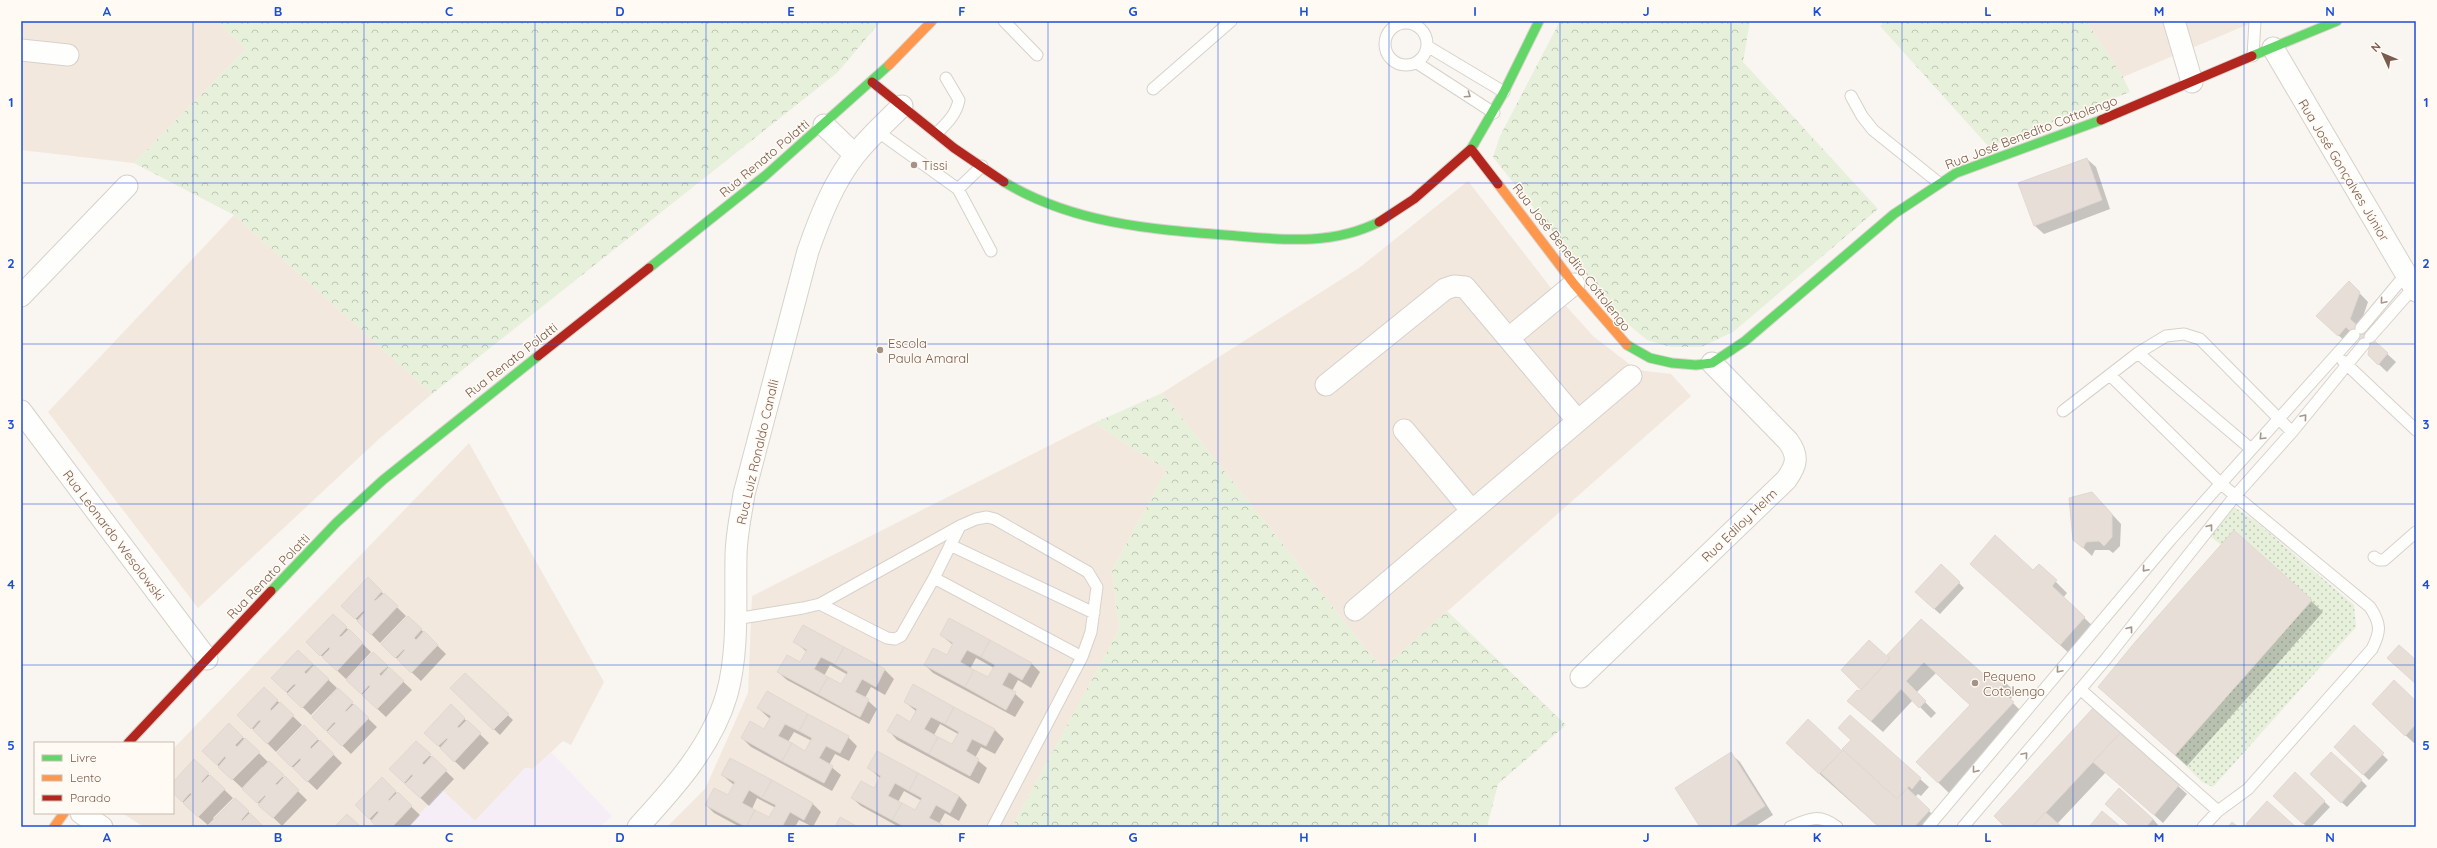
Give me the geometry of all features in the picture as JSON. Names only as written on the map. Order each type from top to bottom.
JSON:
[{"type":"main road","name":"Rua Renato Polatti","points":[[129,742],[336,523],[388,475],[701,228],[824,125],[872,82],[932,21]]},
{"type":"main road","points":[[872,82],[936,133],[982,166],[1022,192],[1072,214],[1158,229],[1304,240],[1349,234],[1371,225],[1413,199],[1471,149],[1494,113],[1539,21]]},
{"type":"main road","name":"Rua José Benedito Cottolengo","points":[[1471,149],[1613,333],[1636,352],[1672,363],[1696,365],[1712,363],[1745,341],[1894,214],[1939,183],[1973,166],[2093,122],[2337,21]]},
{"type":"main road","points":[[54,827],[63,814]]},
{"type":"street","points":[[2174,21],[2192,82]]},
{"type":"street","name":"Rua José Gonçalves Júnior","points":[[2273,48],[2412,284]]},
{"type":"street","points":[[21,50],[68,55]]},
{"type":"street","name":"Rua Luiz Ronaldo Canalli","points":[[638,827],[697,756],[714,727],[726,694],[732,666],[735,619],[736,556],[744,494],[798,282],[821,215],[838,181],[855,155],[876,131],[902,106]]},
{"type":"street","points":[[824,125],[855,155]]},
{"type":"street","points":[[21,296],[127,186]]},
{"type":"street","points":[[1508,338],[1574,284]]},
{"type":"street","points":[[1326,384],[1445,289],[1454,286],[1465,287],[1578,422]]},
{"type":"street","name":"Rua Ediloy Helm","points":[[1581,677],[1786,480],[1793,470],[1797,460],[1795,450],[1712,363]]},
{"type":"street","points":[[1355,610],[1631,376]]},
{"type":"street","name":"Rua Leonardo Wesolowski","points":[[21,411],[207,658]]},
{"type":"street","points":[[1404,430],[1472,511]]},
{"type":"street","points":[[82,814],[102,827]]},
{"type":"lane","points":[[1004,21],[1037,55]]},
{"type":"lane","points":[[1153,89],[1231,21]]},
{"type":"lane","points":[[2253,56],[2255,21]]},
{"type":"lane","points":[[1417,63],[1424,55],[1427,46],[1427,38],[1416,25],[1401,23],[1391,24],[1384,40],[1388,56],[1401,65],[1417,63],[1494,113]]},
{"type":"lane","points":[[1427,46],[1504,92]]},
{"type":"lane","points":[[936,133],[952,118],[958,107],[959,100],[946,78]]},
{"type":"lane","points":[[1851,96],[1862,116],[1873,130],[1939,183]]},
{"type":"lane","points":[[876,131],[958,189],[991,251]]},
{"type":"lane","points":[[958,189],[982,166]]},
{"type":"lane","points":[[1928,827],[2069,658],[2220,483],[2279,420],[2303,391],[2357,332],[2412,284]]},
{"type":"lane","points":[[1963,827],[2080,689],[2235,496],[2292,432],[2348,365],[2412,284]]},
{"type":"lane","points":[[2064,411],[2138,353],[2166,336],[2193,336],[2200,339],[2292,432]]},
{"type":"lane","points":[[2138,353],[2251,449]]},
{"type":"lane","points":[[2336,355],[2416,430]]},
{"type":"lane","points":[[2110,374],[2220,483],[2370,607],[2378,618],[2379,635],[2372,649],[2248,789],[2218,811],[2203,827]]},
{"type":"lane","points":[[2303,391],[2316,402]]},
{"type":"lane","points":[[735,619],[820,604],[960,526],[976,519],[987,517],[995,519],[1088,572],[1097,587],[1091,632],[1082,657],[993,827]]},
{"type":"lane","points":[[820,604],[887,638],[895,639],[901,636],[934,578],[960,526]]},
{"type":"lane","points":[[2374,557],[2379,560],[2384,560],[2416,532]]},
{"type":"lane","points":[[950,545],[1094,613]]},
{"type":"lane","points":[[934,578],[1082,657]]},
{"type":"lane","points":[[2080,689],[2218,811]]},
{"type":"lane","points":[[1790,827],[1812,817],[1831,822],[1837,827]]},
{"type":"shaded area","points":[[21,21],[217,21],[246,49],[134,163],[21,150]]},
{"type":"shaded area","points":[[2086,21],[2256,21],[2123,77]]},
{"type":"shaded area","points":[[1468,181],[1558,297],[1593,336],[1637,370],[1671,374],[1691,396],[1382,669],[1162,393],[1359,268]]},
{"type":"shaded area","points":[[234,215],[432,394],[380,438],[198,608],[48,412]]},
{"type":"shaded area","points":[[1094,423],[1167,470],[1112,570],[1119,630],[1012,827],[667,827],[705,789],[748,693],[752,596]]},
{"type":"shaded area","points":[[469,443],[604,682],[571,745],[563,741],[533,769],[525,768],[475,821],[442,790],[408,827],[144,827],[124,814],[174,814],[174,748]]},
{"type":"shaded area","points":[[551,752],[612,816],[600,827],[408,827],[442,790],[475,821],[525,768],[533,769]]},
{"type":"green space","points":[[217,21],[881,21],[838,72],[432,394],[234,215],[134,163],[246,49]]},
{"type":"green space","points":[[1560,21],[1750,21],[1743,62],[1878,209],[1733,332],[1701,347],[1671,347],[1647,340],[1623,320],[1493,157],[1500,136]]},
{"type":"green space","points":[[1885,21],[2086,21],[2123,77],[2130,92],[1989,147],[1880,26]]},
{"type":"green space","points":[[1162,393],[1382,669],[1447,611],[1566,725],[1498,784],[1487,827],[1012,827],[1119,630],[1112,570],[1167,470],[1094,423]]},
{"type":"green space","points":[[2234,507],[2255,521],[2354,605],[2356,627],[2213,787],[2202,782],[2175,755],[2312,600],[2235,530],[2221,545],[2210,536]]},
{"type":"building","points":[[2087,158],[2102,200],[2034,226],[2018,183]]},
{"type":"building","points":[[2349,281],[2360,292],[2350,319],[2388,353],[2378,365],[2368,355],[2369,349],[2346,327],[2338,336],[2316,316]]},
{"type":"building","points":[[2092,492],[2112,514],[2112,537],[2104,546],[2099,541],[2086,542],[2083,548],[2073,540],[2069,498]]},
{"type":"building","points":[[2234,530],[2312,600],[2175,755],[2098,687],[2136,641]]},
{"type":"building","name":"Pequeno Cotolengo","points":[[1995,535],[2033,570],[2039,564],[2057,580],[2052,586],[2085,617],[2060,645],[1970,564]]},
{"type":"building","points":[[1941,564],[1960,582],[1934,609],[1915,592]]},
{"type":"building","points":[[368,577],[382,591],[374,600],[375,601],[384,593],[398,606],[371,635],[357,621],[365,612],[363,611],[355,619],[341,606]]},
{"type":"building","points":[[333,614],[347,627],[339,636],[341,637],[349,629],[363,643],[337,671],[322,657],[330,649],[329,647],[320,656],[306,642]]},
{"type":"building","points":[[408,616],[422,629],[414,638],[416,640],[424,631],[438,645],[411,673],[397,659],[405,650],[404,649],[395,658],[381,644]]},
{"type":"building","points":[[949,618],[990,640],[981,657],[967,650],[960,662],[974,670],[965,687],[924,665],[933,648],[947,655],[953,643],[940,635]]},
{"type":"building","name":"Pequeno Cotolengo","points":[[1921,619],[1990,680],[1996,673],[2006,681],[1999,689],[2014,702],[1938,783],[1916,762],[1970,705],[1924,662],[1906,681],[1926,701],[1919,708],[1901,689],[1871,721],[1847,701],[1857,690],[1860,691],[1890,658],[1887,655]]},
{"type":"building","points":[[803,625],[844,647],[835,664],[821,657],[814,669],[828,677],[818,694],[777,672],[787,655],[800,662],[807,650],[793,642]]},
{"type":"building","points":[[990,640],[1032,663],[1022,680],[1009,672],[1002,685],[1016,692],[1006,710],[965,687],[974,670],[988,677],[995,665],[981,657]]},
{"type":"building","points":[[1869,640],[1890,659],[1861,690],[1841,670]]},
{"type":"building","points":[[2399,645],[2416,660],[2416,684],[2387,658]]},
{"type":"building","points":[[844,647],[885,669],[876,687],[862,679],[855,692],[869,699],[860,717],[818,694],[828,677],[841,684],[848,672],[835,664]]},
{"type":"building","points":[[298,650],[313,664],[304,672],[306,674],[314,665],[329,679],[302,708],[287,694],[296,685],[294,684],[286,692],[271,678]]},
{"type":"building","points":[[373,652],[388,666],[379,674],[381,676],[389,667],[404,681],[377,709],[362,695],[370,687],[369,685],[361,694],[346,680]]},
{"type":"building","points":[[465,673],[509,714],[493,730],[450,688]]},
{"type":"building","points":[[2394,680],[2416,701],[2416,724],[2405,736],[2372,704]]},
{"type":"building","points":[[913,684],[954,707],[945,724],[931,717],[924,729],[938,737],[929,754],[887,731],[897,714],[910,722],[917,709],[904,702]]},
{"type":"building","points":[[264,687],[278,700],[270,709],[271,711],[280,702],[294,715],[267,744],[253,730],[261,721],[259,720],[251,729],[237,715]]},
{"type":"building","points":[[338,688],[353,702],[345,711],[346,712],[354,704],[369,718],[342,746],[327,732],[336,723],[334,722],[326,731],[312,717]]},
{"type":"building","points":[[767,691],[808,714],[799,731],[785,724],[778,736],[792,743],[782,761],[741,738],[750,721],[764,729],[771,716],[757,708]]},
{"type":"building","points":[[451,704],[465,718],[457,727],[459,728],[467,720],[481,733],[454,762],[440,748],[448,739],[447,738],[438,746],[424,733]]},
{"type":"building","points":[[954,707],[995,729],[986,746],[972,739],[966,751],[979,759],[970,776],[929,754],[938,737],[952,744],[959,732],[945,724]]},
{"type":"building","points":[[2094,707],[2120,733],[2032,827],[2005,827],[1994,816]]},
{"type":"building","points":[[808,714],[849,736],[840,753],[826,746],[819,758],[833,766],[824,783],[782,761],[792,743],[805,751],[812,738],[799,731]]},
{"type":"building","points":[[1850,715],[1921,778],[1912,789],[1909,786],[1897,799],[1842,749],[1851,740],[1838,728]]},
{"type":"building","points":[[1808,719],[1842,751],[1819,774],[1786,743]]},
{"type":"building","points":[[229,723],[243,737],[235,745],[237,747],[245,738],[260,752],[232,780],[218,767],[226,758],[225,756],[217,765],[202,751]]},
{"type":"building","points":[[304,725],[318,739],[310,747],[311,749],[320,740],[334,754],[307,782],[293,768],[301,760],[300,758],[291,767],[277,753]]},
{"type":"building","points":[[2354,725],[2384,753],[2363,775],[2334,747]]},
{"type":"building","points":[[2120,733],[2179,785],[2154,815],[2093,762]]},
{"type":"building","points":[[416,741],[431,754],[422,763],[424,765],[432,756],[447,770],[420,798],[405,784],[413,776],[412,774],[404,783],[389,769]]},
{"type":"building","points":[[1843,750],[1897,799],[1907,788],[1930,810],[1914,827],[1879,827],[1821,773]]},
{"type":"building","points":[[877,751],[918,773],[909,791],[895,783],[888,796],[902,803],[892,820],[851,798],[861,781],[874,788],[881,776],[867,768]]},
{"type":"building","points":[[1731,752],[1765,806],[1732,827],[1700,827],[1675,788]]},
{"type":"building","points":[[2331,752],[2362,780],[2341,803],[2310,774]]},
{"type":"building","points":[[730,758],[772,780],[762,798],[749,790],[742,803],[755,810],[746,827],[705,805],[714,788],[728,795],[735,782],[721,775]]},
{"type":"building","points":[[194,759],[209,773],[201,782],[202,783],[210,775],[225,789],[198,817],[183,803],[192,794],[190,793],[182,802],[174,794],[174,781]]},
{"type":"building","points":[[269,761],[284,775],[275,784],[277,785],[285,776],[299,790],[273,818],[258,805],[266,796],[265,795],[257,803],[242,789]]},
{"type":"building","points":[[2295,772],[2325,801],[2303,824],[2273,796]]},
{"type":"building","points":[[918,773],[959,796],[950,813],[936,805],[929,818],[943,825],[942,827],[905,827],[892,820],[902,803],[915,810],[922,798],[909,791]]},
{"type":"building","points":[[382,777],[396,791],[388,800],[389,801],[398,792],[412,806],[392,827],[377,827],[371,821],[379,812],[377,811],[369,819],[355,805]]},
{"type":"building","points":[[772,780],[813,803],[804,820],[790,812],[783,825],[787,827],[746,827],[755,810],[769,817],[776,805],[762,798]]},
{"type":"building","points":[[2119,788],[2153,819],[2146,827],[2131,827],[2105,804]]},
{"type":"building","points":[[235,798],[249,811],[241,820],[242,821],[250,813],[264,827],[207,826]]},
{"type":"building","points":[[2267,801],[2296,827],[2249,827],[2246,824]]},
{"type":"building","points":[[2102,811],[2121,827],[2089,827]]},
{"type":"building","points":[[2045,812],[2062,827],[2032,827]]},
{"type":"building","points":[[347,814],[361,827],[334,827]]},
{"type":"building","points":[[840,817],[858,827],[835,827]]},
{"type":"building","points":[[2232,822],[2238,827],[2228,827]]},
{"type":"traffic: fast","points":[[1471,149],[1504,92],[1539,21]]},
{"type":"traffic: fast","points":[[2252,56],[2337,21]]},
{"type":"traffic: fast","points":[[649,268],[766,175],[889,65]]},
{"type":"traffic: fast","points":[[1627,345],[1650,358],[1672,363],[1696,365],[1712,363],[1745,341],[1894,214],[1956,173],[2101,120]]},
{"type":"traffic: fast","points":[[1004,182],[1030,196],[1056,207],[1111,222],[1168,230],[1264,238],[1303,239],[1341,235],[1360,230],[1379,222]]},
{"type":"traffic: fast","points":[[271,591],[336,523],[383,480],[538,356]]},
{"type":"traffic: slow","points":[[889,65],[932,21]]},
{"type":"traffic: slow","points":[[1498,184],[1574,284],[1627,345]]},
{"type":"traffic: slow","points":[[54,827],[63,814]]},
{"type":"traffic: jam","points":[[2101,120],[2252,56]]},
{"type":"traffic: jam","points":[[872,82],[954,148],[1004,182]]},
{"type":"traffic: jam","points":[[1379,222],[1414,199],[1471,149],[1498,184]]},
{"type":"traffic: jam","points":[[538,356],[649,268]]},
{"type":"traffic: jam","points":[[129,742],[271,591]]},
{"type":"place","name":"Tissi","points":[[914,165]]},
{"type":"place","name":"Escola Paula Amaral","points":[[880,350]]},
{"type":"place","name":"Pequeno Cotolengo","points":[[1975,683]]}]
